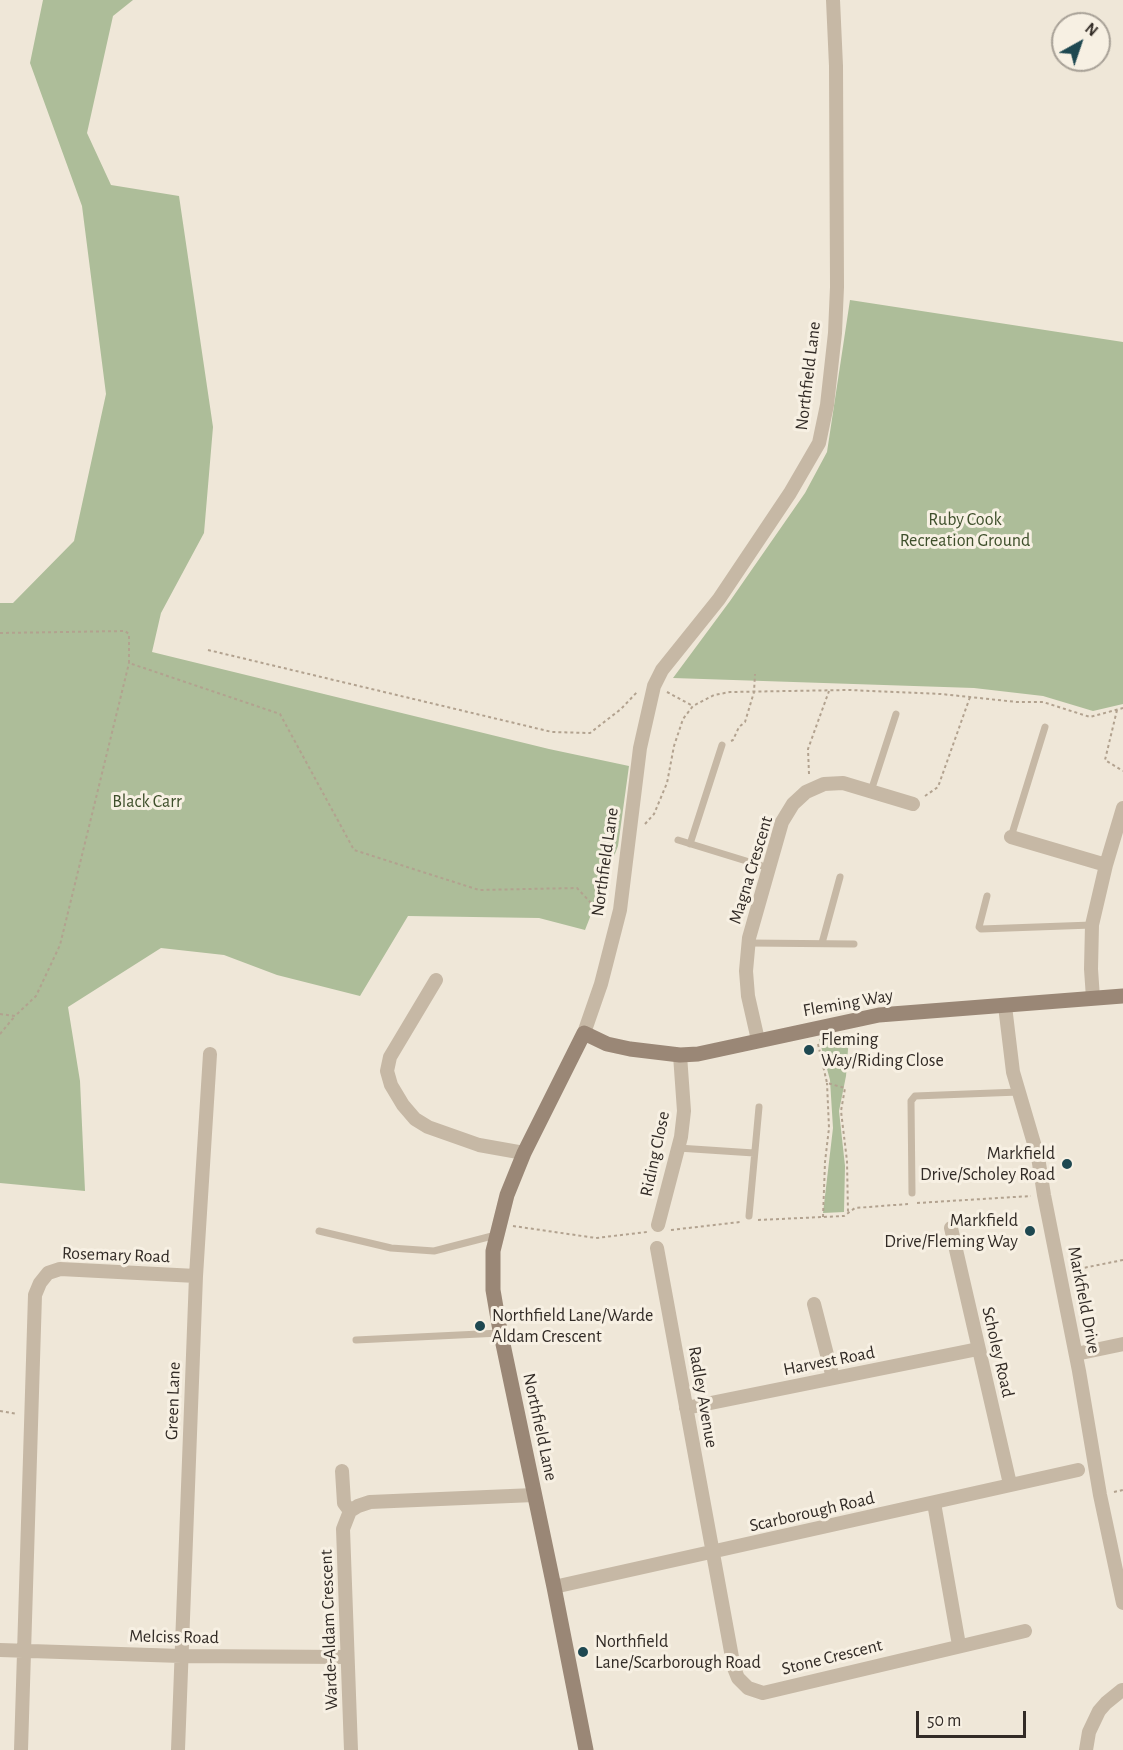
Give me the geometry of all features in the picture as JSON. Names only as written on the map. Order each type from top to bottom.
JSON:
[{"type":"street","name":"Northfield Lane","points":[[585,1750],[554,1587],[500,1332],[493,1290],[493,1251],[507,1195],[524,1153],[584,1033],[601,984],[620,910],[640,748],[654,686],[662,670],[719,599],[790,493],[819,443],[827,405],[835,333],[837,287],[836,66],[833,0]]},
{"type":"street","points":[[810,790],[824,784],[843,783],[913,804]]},
{"type":"street","name":"Magna Crescent","points":[[758,1040],[748,996],[746,971],[749,943],[782,822],[793,804],[810,790]]},
{"type":"street","points":[[1093,998],[1090,969],[1092,925],[1106,865],[1123,808]]},
{"type":"street","points":[[1011,837],[1106,865]]},
{"type":"street","points":[[436,980],[390,1057],[387,1071],[391,1085],[403,1105],[416,1119],[428,1127],[479,1145],[524,1153]]},
{"type":"street","name":"Fleming Way","points":[[584,1033],[607,1044],[630,1049],[698,1054],[891,1014],[1123,996]]},
{"type":"street","name":"Markfield Drive","points":[[1005,1006],[1013,1072],[1038,1157],[1076,1354],[1100,1495],[1123,1603]]},
{"type":"street","name":"Green Lane","points":[[178,1750],[196,1276],[210,1054]]},
{"type":"street","name":"Riding Close","points":[[658,1229],[678,1148],[684,1111],[680,1054]]},
{"type":"street","name":"Scholey Road","points":[[951,1228],[1010,1484]]},
{"type":"street","name":"Radley Avenue","points":[[657,1248],[713,1552]]},
{"type":"street","name":"Rosemary Road","points":[[21,1750],[35,1295],[40,1283],[48,1273],[60,1269],[196,1276]]},
{"type":"street","points":[[814,1304],[834,1378]]},
{"type":"street","points":[[1076,1354],[1123,1344]]},
{"type":"street","name":"Harvest Road","points":[[686,1407],[978,1349]]},
{"type":"street","name":"Scarborough Road","points":[[554,1587],[1078,1470]]},
{"type":"street","name":"Warde-Aldam Crescent","points":[[342,1471],[344,1503],[350,1511],[343,1529],[351,1750]]},
{"type":"street","points":[[350,1511],[370,1502],[534,1495]]},
{"type":"street","points":[[934,1503],[959,1645]]},
{"type":"street","name":"Stone Crescent","points":[[713,1552],[734,1668],[738,1678],[748,1688],[763,1693],[1025,1631]]},
{"type":"street","name":"Melciss Road","points":[[0,1650],[181,1656],[347,1657]]},
{"type":"street","points":[[1086,1750],[1089,1732],[1100,1711],[1122,1690]]},
{"type":"lane","points":[[871,791],[896,714]]},
{"type":"lane","points":[[1011,837],[1045,727]]},
{"type":"lane","points":[[690,844],[722,745]]},
{"type":"lane","points":[[678,840],[769,868]]},
{"type":"lane","points":[[822,944],[840,877]]},
{"type":"lane","points":[[987,896],[979,927],[981,929],[1092,925]]},
{"type":"lane","points":[[749,943],[854,944]]},
{"type":"lane","points":[[912,1193],[912,1101],[915,1096],[1019,1092]]},
{"type":"lane","points":[[749,1219],[759,1107]]},
{"type":"lane","points":[[678,1148],[754,1153]]},
{"type":"lane","points":[[319,1231],[392,1248],[434,1251],[497,1230]]},
{"type":"lane","points":[[356,1340],[500,1332]]},
{"type":"path","points":[[0,633],[125,631],[129,634],[129,663],[60,945],[36,996],[0,1034]]},
{"type":"path","points":[[208,650],[552,732],[590,733],[621,709],[647,684],[693,706]]},
{"type":"path","points":[[129,663],[280,714],[354,850],[479,891],[577,888],[592,904],[620,910]]},
{"type":"path","points":[[722,745],[733,740],[739,727],[745,722],[754,693],[755,674]]},
{"type":"path","points":[[629,842],[654,814],[667,783],[674,746],[683,719],[693,706],[714,695],[730,692],[860,690],[1043,702],[1090,717],[1123,708]]},
{"type":"path","points":[[810,790],[808,749],[829,691]]},
{"type":"path","points":[[913,804],[938,787],[970,697]]},
{"type":"path","points":[[1117,710],[1105,760],[1123,771]]},
{"type":"path","points":[[0,1014],[15,1016]]},
{"type":"path","points":[[814,1029],[827,1083],[829,1128],[823,1217]]},
{"type":"path","points":[[827,1083],[845,1088],[841,1110],[847,1161],[848,1212]]},
{"type":"path","points":[[497,1230],[596,1238],[749,1219],[844,1216],[855,1208],[1044,1195]]},
{"type":"path","points":[[1060,1272],[1123,1260]]},
{"type":"path","points":[[0,1411],[31,1416]]},
{"type":"green space","name":"Black Carr","points":[[43,0],[133,0],[113,16],[87,133],[111,185],[179,196],[213,427],[204,533],[161,613],[152,652],[549,749],[629,766],[618,846],[585,930],[539,918],[408,916],[360,996],[277,975],[224,955],[161,948],[68,1007],[80,1081],[85,1191],[0,1183],[0,603],[13,603],[74,541],[106,394],[82,206],[30,63]]},
{"type":"green space","name":"Ruby Cook Recreation Ground","points":[[850,300],[1123,342],[1123,704],[1093,711],[1043,696],[974,688],[673,678],[805,493],[827,452]]},
{"type":"green space","points":[[849,1036],[846,1076],[839,1111],[845,1166],[844,1212],[823,1213],[833,1128],[830,1080],[819,1039]]},
{"type":"place","name":"Fleming Way/Riding Close","points":[[809,1050]]},
{"type":"place","name":"Markfield Drive/Scholey Road","points":[[1067,1164]]},
{"type":"place","name":"Markfield Drive/Fleming Way","points":[[1030,1231]]},
{"type":"place","name":"Northfield Lane/Warde Aldam Crescent","points":[[480,1326]]},
{"type":"place","name":"Northfield Lane/Scarborough Road","points":[[583,1652]]}]
